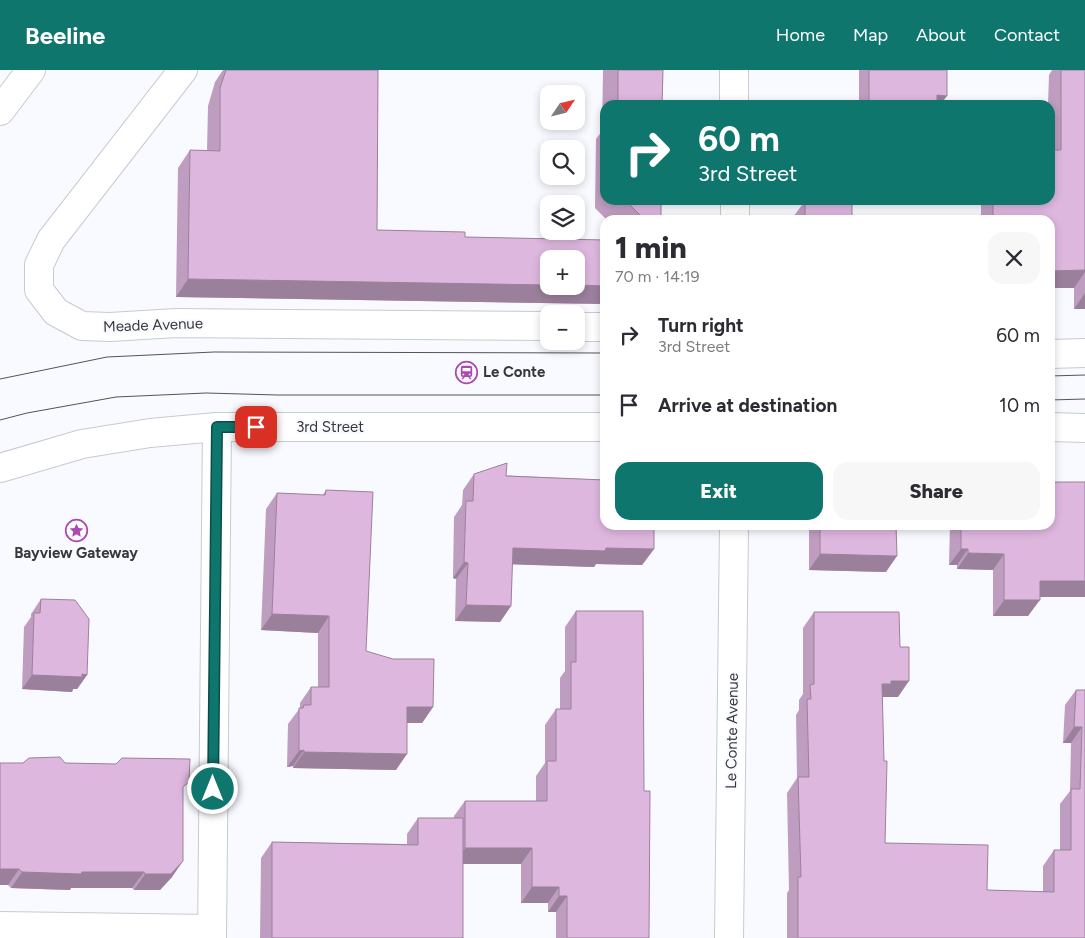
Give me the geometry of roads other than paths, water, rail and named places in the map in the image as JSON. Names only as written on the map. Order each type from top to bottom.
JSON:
[{"type":"main road","points":[[0,111],[31,70]]},
{"type":"main road","name":"Meade Avenue","points":[[183,70],[51,240],[39,265],[39,290],[56,312],[82,326],[101,327],[176,323],[540,326]]},
{"type":"main road","points":[[734,70],[734,100]]},
{"type":"main road","points":[[585,327],[600,327]]},
{"type":"main road","points":[[1055,354],[1085,353]]},
{"type":"main road","points":[[0,926],[212,934],[217,427]]},
{"type":"main road","name":"3rd Street","points":[[0,468],[82,444],[150,433],[217,427],[600,427]]},
{"type":"main road","points":[[1055,427],[1085,428]]},
{"type":"main road","name":"Le Conte Avenue","points":[[730,938],[734,530]]},
{"type":"tram line","points":[[0,379],[107,357],[214,352],[600,353]]},
{"type":"tram line","points":[[1055,376],[1085,375]]},
{"type":"tram line","points":[[0,420],[27,413],[116,397],[206,393],[277,395],[600,395]]},
{"type":"tram line","points":[[1055,400],[1085,399]]},
{"type":"place","name":"Le Conte","points":[[467,372]]},
{"type":"place","name":"Bayview Gateway","points":[[76,530]]}]
